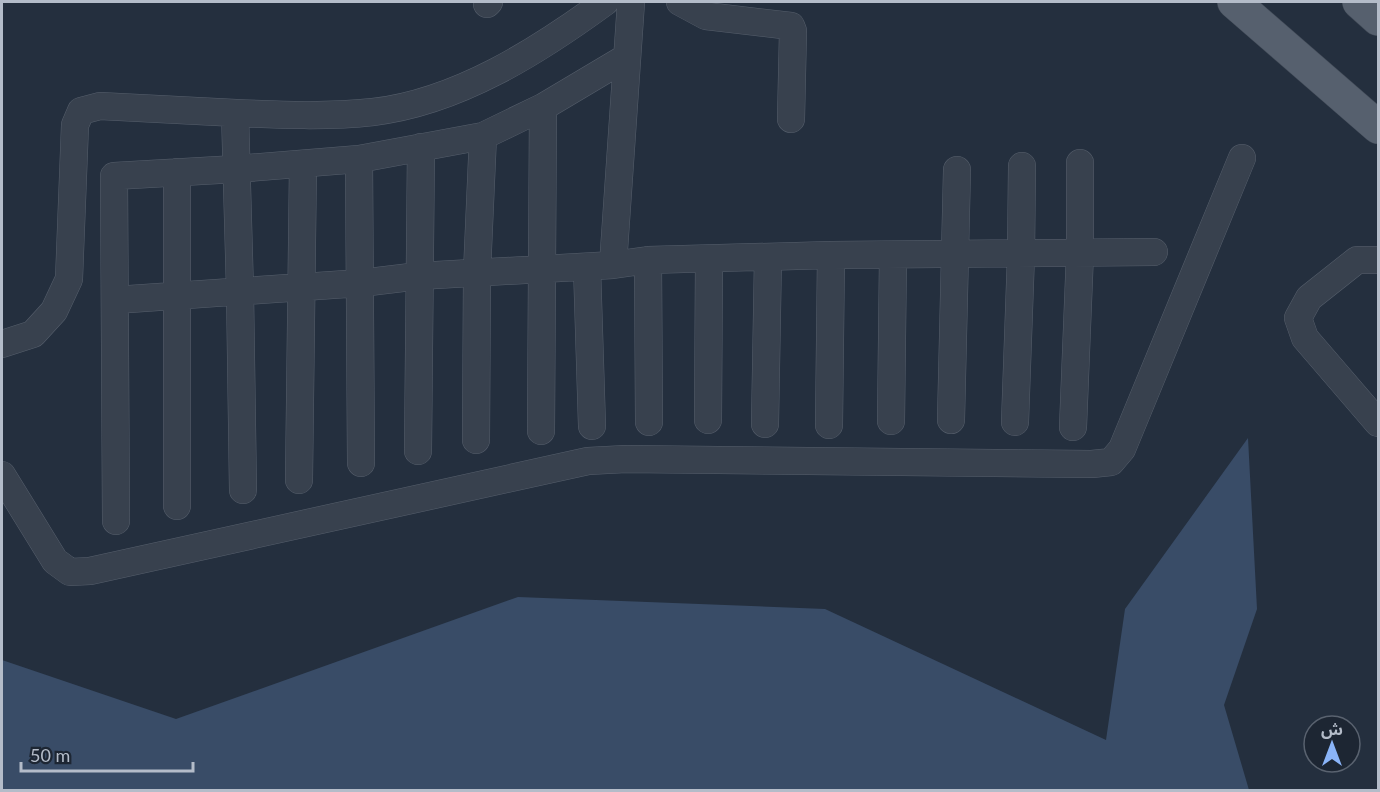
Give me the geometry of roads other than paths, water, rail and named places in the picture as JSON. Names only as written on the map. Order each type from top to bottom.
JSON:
[{"type":"main road","points":[[1234,2],[1378,127]]},
{"type":"main road","points":[[1359,2],[1378,19]]},
{"type":"lane","points":[[2,344],[33,334],[54,311],[69,279],[75,125],[81,111],[99,106],[290,115],[374,112],[425,100],[491,75],[558,36],[605,2]]},
{"type":"lane","points":[[592,426],[600,266],[627,57],[631,2]]},
{"type":"lane","points":[[681,2],[713,17],[784,23],[791,26],[793,32],[791,119]]},
{"type":"lane","points":[[116,521],[114,176],[236,169],[370,157],[483,136],[543,107],[627,57]]},
{"type":"lane","points":[[541,431],[543,107]]},
{"type":"lane","points":[[361,463],[361,283],[374,112]]},
{"type":"lane","points":[[235,113],[243,490]]},
{"type":"lane","points":[[476,440],[477,273],[483,136]]},
{"type":"lane","points":[[418,451],[421,147]]},
{"type":"lane","points":[[2,475],[55,561],[70,572],[90,571],[588,461],[638,459],[1092,464],[1111,462],[1122,449],[1242,158]]},
{"type":"lane","points":[[1073,427],[1080,254],[1080,163]]},
{"type":"lane","points":[[299,480],[303,164]]},
{"type":"lane","points":[[1015,422],[1022,166]]},
{"type":"lane","points":[[951,420],[957,170]]},
{"type":"lane","points":[[177,172],[177,506]]},
{"type":"lane","points":[[115,300],[361,283],[419,276],[600,266],[648,260],[831,255],[1154,252]]},
{"type":"lane","points":[[829,425],[831,255]]},
{"type":"lane","points":[[891,421],[893,256]]},
{"type":"lane","points":[[765,424],[768,257]]},
{"type":"lane","points":[[708,420],[709,259]]},
{"type":"lane","points":[[648,260],[649,422]]},
{"type":"lane","points":[[1378,260],[1357,260],[1309,298],[1299,318],[1305,339],[1378,423]]},
{"type":"water","points":[[1248,438],[1257,609],[1224,705],[1249,790],[2,790],[2,660],[176,719],[518,597],[825,609],[1106,740],[1125,609]]}]
